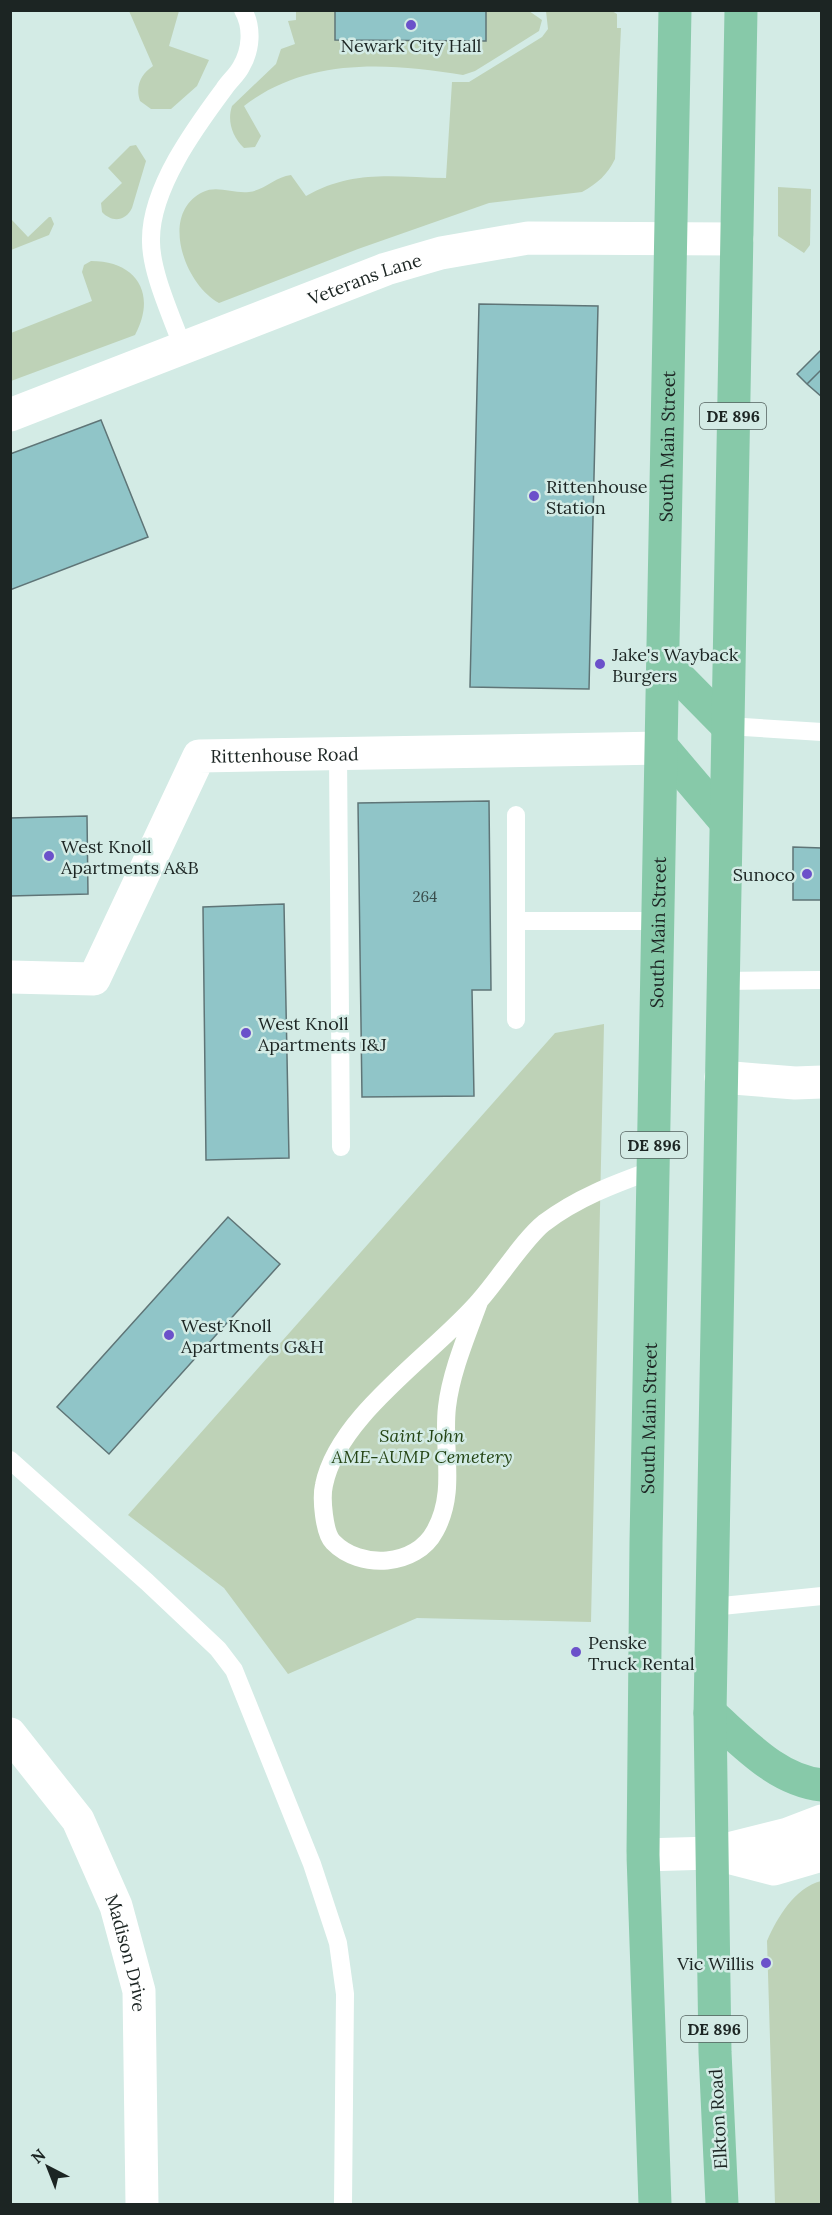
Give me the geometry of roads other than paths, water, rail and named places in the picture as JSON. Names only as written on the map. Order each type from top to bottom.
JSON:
[{"type":"main road","name":"South Main Street","points":[[643,1855],[675,10]]},
{"type":"main road","name":"DE 896","points":[[712,1853],[710,1713],[741,10]]},
{"type":"main road","points":[[664,662],[727,726]]},
{"type":"main road","points":[[663,748],[725,821]]},
{"type":"main road","points":[[710,1713],[778,1770],[805,1783],[822,1785]]},
{"type":"main road","name":"Elkton Road","points":[[712,1853],[715,2052],[722,2205]]},
{"type":"main road","name":"DE 896","points":[[643,1855],[655,2205]]},
{"type":"street","name":"Veterans Lane","points":[[10,415],[386,270],[441,253],[528,238],[737,239]]},
{"type":"street","name":"Rittenhouse Road","points":[[10,977],[94,979],[199,756],[663,748]]},
{"type":"street","points":[[721,1077],[795,1083],[822,1082]]},
{"type":"street","name":"Madison Drive","points":[[10,1734],[78,1820],[116,1906],[139,1991],[142,2205]]},
{"type":"street","points":[[643,1855],[712,1853],[788,1834],[822,1821]]},
{"type":"street","points":[[712,1853],[774,1869],[822,1855]]},
{"type":"lane","points":[[183,348],[152,254],[151,237],[157,208],[181,153],[242,67],[250,43],[250,27],[243,10]]},
{"type":"lane","points":[[727,726],[822,732]]},
{"type":"lane","points":[[338,753],[341,1147]]},
{"type":"lane","points":[[516,815],[516,1020]]},
{"type":"lane","points":[[516,921],[658,921]]},
{"type":"lane","points":[[722,981],[822,980]]},
{"type":"lane","points":[[479,1302],[465,1340],[447,1405],[449,1491],[435,1533],[412,1554],[382,1561],[356,1558],[332,1541],[323,1512],[323,1486],[337,1449],[388,1388],[479,1302],[542,1225],[583,1197],[654,1170]]},
{"type":"lane","points":[[10,1460],[147,1581],[218,1649],[234,1670],[312,1864],[338,1943],[345,1995],[343,2205]]},
{"type":"lane","points":[[712,1607],[822,1596]]},
{"type":"place","name":"Newark City Hall","points":[[411,25]]},
{"type":"place","name":"Rittenhouse Station","points":[[534,496]]},
{"type":"place","name":"Jake's Wayback Burgers","points":[[600,664]]},
{"type":"place","name":"West Knoll Apartments A&B","points":[[49,856]]},
{"type":"place","name":"Sunoco","points":[[807,874]]},
{"type":"place","name":"West Knoll Apartments I&J","points":[[246,1033]]},
{"type":"place","name":"West Knoll Apartments G&H","points":[[169,1335]]},
{"type":"place","name":"Penske Truck Rental","points":[[576,1652]]},
{"type":"place","name":"Vic Willis","points":[[766,1963]]},
{"type":"park label","name":"Saint John AME-AUMP Cemetery","points":[[422,1445]]}]
